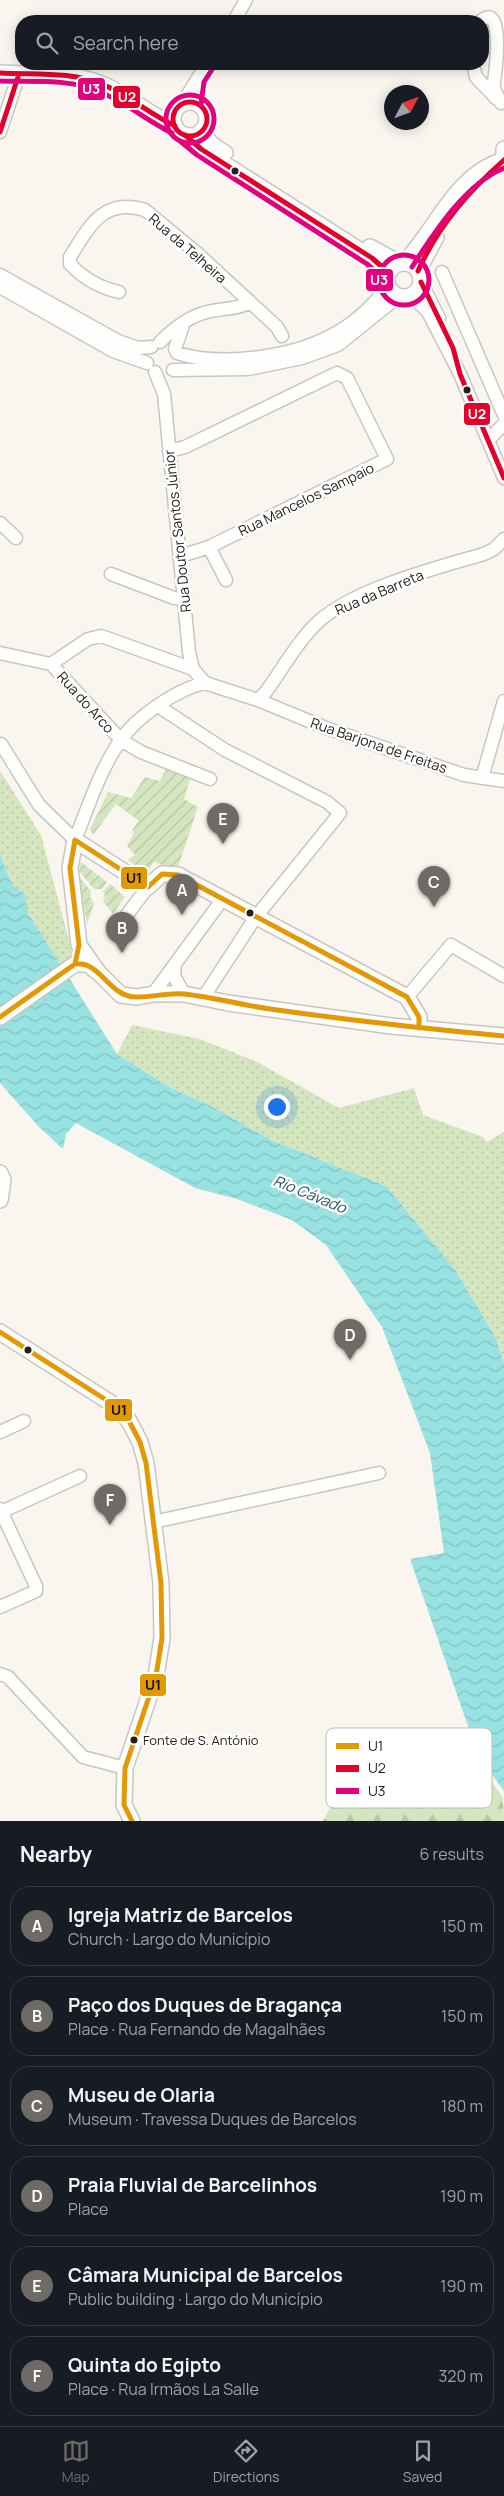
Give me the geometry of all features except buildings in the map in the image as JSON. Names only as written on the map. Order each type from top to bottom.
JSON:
[{"type":"main road","points":[[0,73],[72,77],[94,81],[116,91],[146,112],[193,135],[202,130],[206,122],[205,114],[201,107],[184,105],[163,113],[146,112]]},
{"type":"main road","points":[[184,105],[174,116],[180,130],[202,149],[403,279]]},
{"type":"main road","points":[[202,130],[212,144],[279,189],[403,279]]},
{"type":"main road","points":[[403,279],[463,185],[489,164],[504,160],[504,149]]},
{"type":"main road","points":[[74,965],[80,945],[70,868],[75,840],[148,887],[162,874],[178,875],[255,918],[406,997],[419,1017],[419,1028]]},
{"type":"main road","points":[[80,945],[98,972]]},
{"type":"main road","points":[[0,1017],[74,965],[88,964],[121,995],[137,997],[153,994],[184,994],[372,1024],[501,1032]]},
{"type":"main road","points":[[0,1173],[3,1180],[0,1200]]},
{"type":"main road","points":[[0,1332],[114,1404],[129,1421],[140,1442],[146,1463],[161,1583],[162,1638],[156,1676],[125,1768],[124,1805],[132,1821]]},
{"type":"street","points":[[237,15],[246,0]]},
{"type":"street","points":[[489,17],[497,19],[502,28],[494,89],[502,105]]},
{"type":"street","points":[[184,105],[203,70]]},
{"type":"street","points":[[474,70],[476,77],[502,105]]},
{"type":"street","points":[[0,132],[19,74]]},
{"type":"street","name":"Rua da Telheira","points":[[120,292],[104,288],[74,269],[70,264],[70,257],[93,221],[104,213],[127,207],[145,210],[198,253],[249,303],[277,326],[282,336]]},
{"type":"street","points":[[442,272],[504,415]]},
{"type":"street","points":[[0,275],[118,341],[138,348],[155,344],[169,344],[176,351],[196,358],[220,361],[276,354],[332,335],[357,319],[403,279]]},
{"type":"street","points":[[0,287],[113,351],[163,374],[171,371],[248,369],[302,358],[338,345],[403,279]]},
{"type":"street","points":[[403,279],[418,302],[428,312],[460,374],[504,478]]},
{"type":"street","points":[[403,279],[453,348],[460,374]]},
{"type":"street","points":[[151,367],[147,354],[155,344],[168,334],[203,313],[236,309],[249,303]]},
{"type":"street","points":[[171,371],[178,362],[176,351],[183,325]]},
{"type":"street","name":"Rua Doutor Santos Júnior","points":[[151,367],[164,394],[189,652],[193,668]]},
{"type":"street","name":"Rua Doutor Santos Júnior","points":[[164,394],[171,371]]},
{"type":"street","name":"Rua Mancelos Sampaio","points":[[169,451],[185,447],[337,373],[347,378],[387,459],[209,547],[181,556]]},
{"type":"street","points":[[488,440],[504,424]]},
{"type":"street","points":[[0,523],[16,538]]},
{"type":"street","name":"Rua da Barreta","points":[[258,700],[266,693],[316,624],[327,614],[375,591],[484,554],[494,549],[504,538]]},
{"type":"street","points":[[209,547],[226,580]]},
{"type":"street","points":[[111,574],[174,598],[185,599]]},
{"type":"street","points":[[0,653],[51,664],[88,639],[101,636],[193,668],[205,682],[191,686],[158,706],[121,740],[110,758],[75,840],[39,805],[1,744]]},
{"type":"street","name":"Rua do Arco","points":[[51,664],[121,740],[141,752],[210,779]]},
{"type":"street","name":"Rua Barjona de Freitas","points":[[205,682],[258,700],[326,728],[464,775],[504,781]]},
{"type":"street","points":[[482,778],[504,701]]},
{"type":"street","points":[[158,706],[225,750],[328,802],[340,813],[255,918],[203,998]]},
{"type":"street","points":[[126,916],[148,887]]},
{"type":"street","points":[[153,994],[222,900]]},
{"type":"street","points":[[406,997],[451,945],[504,976]]},
{"type":"street","points":[[175,964],[174,976],[184,994]]},
{"type":"street","points":[[0,1432],[24,1421]]},
{"type":"street","points":[[153,1522],[379,1473]]},
{"type":"street","points":[[0,1608],[36,1592],[36,1586],[1,1510],[80,1476]]},
{"type":"street","points":[[0,1663],[4,1675],[83,1757],[125,1768]]},
{"type":"green space","points":[[167,767],[191,776],[184,799],[198,807],[177,870],[154,862],[146,873],[128,860],[135,855],[127,846],[134,833],[132,830],[139,821],[116,804],[93,835],[90,829],[108,792],[131,798],[145,777],[160,781]]},
{"type":"green space","points":[[0,771],[41,835],[73,956],[62,967],[28,913],[24,895],[12,884],[0,855]]},
{"type":"green space","points":[[81,862],[107,882],[102,889],[94,889],[79,871]]},
{"type":"green space","points":[[79,877],[91,891],[90,897],[94,903],[87,925]]},
{"type":"green space","points":[[110,884],[125,897],[113,914],[103,901],[105,896],[103,891]]},
{"type":"green space","points":[[132,1025],[200,1039],[257,1062],[339,1108],[414,1088],[423,1115],[483,1137],[487,1142],[504,1132],[504,1364],[496,1338],[454,1268],[386,1186],[271,1140],[211,1106],[169,1087],[117,1054]]},
{"type":"green space","points":[[492,1782],[503,1798],[504,1821],[323,1821],[330,1808],[492,1808]]},
{"type":"water","name":"Rio Cávado","points":[[0,855],[12,884],[25,895],[28,913],[117,1054],[169,1087],[211,1106],[271,1140],[386,1186],[454,1268],[496,1338],[504,1364],[504,1791],[492,1774],[492,1728],[469,1728],[410,1559],[444,1553],[430,1453],[382,1327],[326,1245],[292,1220],[237,1199],[195,1188],[76,1123],[66,1134],[63,1149],[39,1127],[0,1083]]},
{"type":"transit line","name":"U3","points":[[201,104],[204,82],[212,70]]},
{"type":"transit line","name":"U2","points":[[0,73],[53,74],[92,81],[113,89],[175,126]]},
{"type":"transit line","name":"U2","points":[[0,132],[19,74]]},
{"type":"transit line","name":"U3","points":[[0,81],[65,83],[90,88],[111,97],[172,133]]},
{"type":"transit line","name":"U3","points":[[185,95],[195,95],[207,102],[214,114],[214,119],[214,124],[207,136],[195,143],[185,143],[177,139],[170,132],[166,124],[166,114],[170,106],[177,99],[185,95]]},
{"type":"transit line","name":"U2","points":[[190,102],[202,107],[207,119],[202,131],[190,136],[178,131],[173,119],[178,107],[190,102]]},
{"type":"transit line","name":"U2","points":[[185,135],[201,149],[372,258],[388,272]]},
{"type":"transit line","name":"U3","points":[[180,141],[197,155],[367,264],[383,278]]},
{"type":"transit line","name":"U2","points":[[418,271],[435,239],[455,211],[466,197],[504,160]]},
{"type":"transit line","name":"U3","points":[[412,267],[430,239],[464,197],[490,175],[504,168]]},
{"type":"transit line","name":"U3","points":[[404,255],[413,257],[424,266],[429,280],[427,289],[418,300],[404,305],[395,303],[384,294],[379,280],[381,271],[390,260],[404,255]]},
{"type":"transit line","name":"U2","points":[[421,282],[453,348],[460,374],[504,478]]},
{"type":"transit line","name":"U1","points":[[75,964],[79,945],[70,868],[75,840],[148,887],[162,874],[178,875],[407,997],[419,1017],[419,1028]]},
{"type":"transit line","name":"U1","points":[[0,1017],[75,964],[84,964],[98,973],[117,991],[135,997],[184,994],[328,1017],[504,1036]]},
{"type":"transit line","name":"U1","points":[[0,1332],[114,1405],[129,1421],[140,1442],[146,1463],[161,1583],[162,1638],[156,1676],[125,1768],[124,1805],[132,1821]]},
{"type":"place","name":"Câmara Municipal de Barcelos","points":[[223,844]]},
{"type":"place","name":"Museu de Olaria","points":[[434,907]]},
{"type":"place","name":"Igreja Matriz de Barcelos","points":[[182,915]]},
{"type":"place","name":"Paço dos Duques de Bragança","points":[[122,953]]},
{"type":"place","name":"Praia Fluvial de Barcelinhos","points":[[350,1360]]},
{"type":"place","name":"Quinta do Egipto","points":[[110,1525]]},
{"type":"place","name":"Fonte de S. António","points":[[134,1740]]}]
